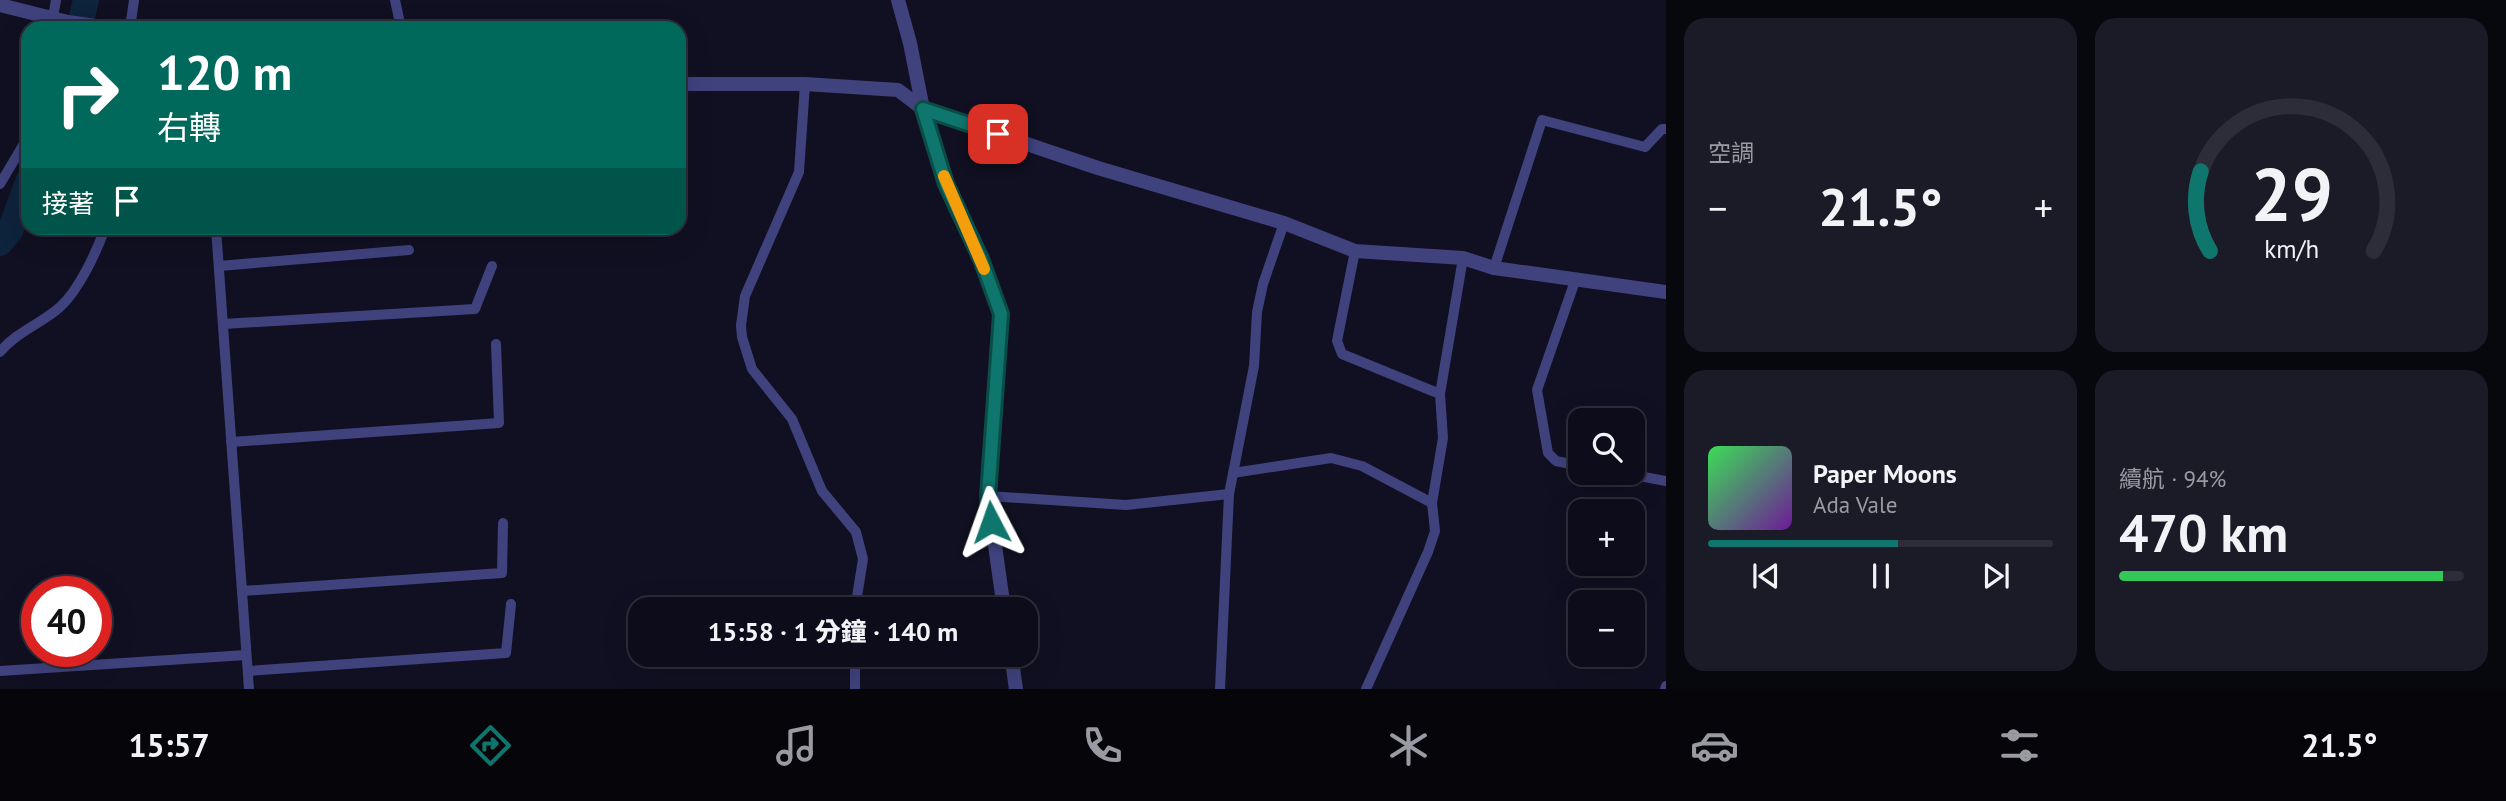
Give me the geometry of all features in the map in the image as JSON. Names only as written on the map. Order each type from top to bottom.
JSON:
[{"type":"street","points":[[898,0],[923,109],[946,184],[981,259],[1001,314],[988,496],[1001,597]]},
{"type":"street","points":[[0,5],[46,21]]},
{"type":"street","points":[[686,84],[805,84],[898,90],[923,109],[1098,168],[1284,223],[1355,251],[1463,258],[1493,268],[1666,292]]},
{"type":"street","points":[[1013,667],[1016,689]]},
{"type":"lane","points":[[52,21],[56,0]]},
{"type":"lane","points":[[131,21],[134,0]]},
{"type":"lane","points":[[395,0],[400,21]]},
{"type":"lane","points":[[805,84],[799,172],[744,296],[741,325],[752,369],[792,419],[822,491],[856,531],[863,559],[857,597]]},
{"type":"lane","points":[[1493,268],[1542,120],[1645,147],[1662,129],[1666,129]]},
{"type":"lane","points":[[0,184],[21,149]]},
{"type":"lane","points":[[1220,689],[1229,494],[1254,366],[1257,312],[1262,284],[1284,223]]},
{"type":"lane","points":[[0,352],[9,341],[61,306],[94,259],[103,235]]},
{"type":"lane","points":[[217,235],[249,689]]},
{"type":"lane","points":[[219,266],[409,250]]},
{"type":"lane","points":[[1355,251],[1337,341],[1342,354],[1440,394]]},
{"type":"lane","points":[[1366,689],[1435,531],[1432,503],[1443,438],[1440,394],[1463,258]]},
{"type":"lane","points":[[223,324],[475,309],[492,266]]},
{"type":"lane","points":[[1568,464],[1556,461],[1548,453],[1537,390],[1575,281]]},
{"type":"lane","points":[[231,442],[499,423],[496,344]]},
{"type":"lane","points":[[1233,474],[1331,458],[1362,466],[1432,503]]},
{"type":"lane","points":[[1645,477],[1666,481]]},
{"type":"lane","points":[[988,496],[1126,505],[1229,494]]},
{"type":"lane","points":[[242,591],[502,573],[502,523]]},
{"type":"lane","points":[[248,671],[506,653],[511,604]]},
{"type":"lane","points":[[0,671],[246,655]]},
{"type":"lane","points":[[855,667],[855,689]]},
{"type":"waterway","points":[[81,21],[86,0]]},
{"type":"waterway","points":[[0,243],[10,231],[21,201]]},
{"type":"slow traffic","points":[[944,176],[984,269]]},
{"type":"route","points":[[991,522],[988,496],[1001,314],[981,259],[946,184],[923,109],[998,134]]}]
